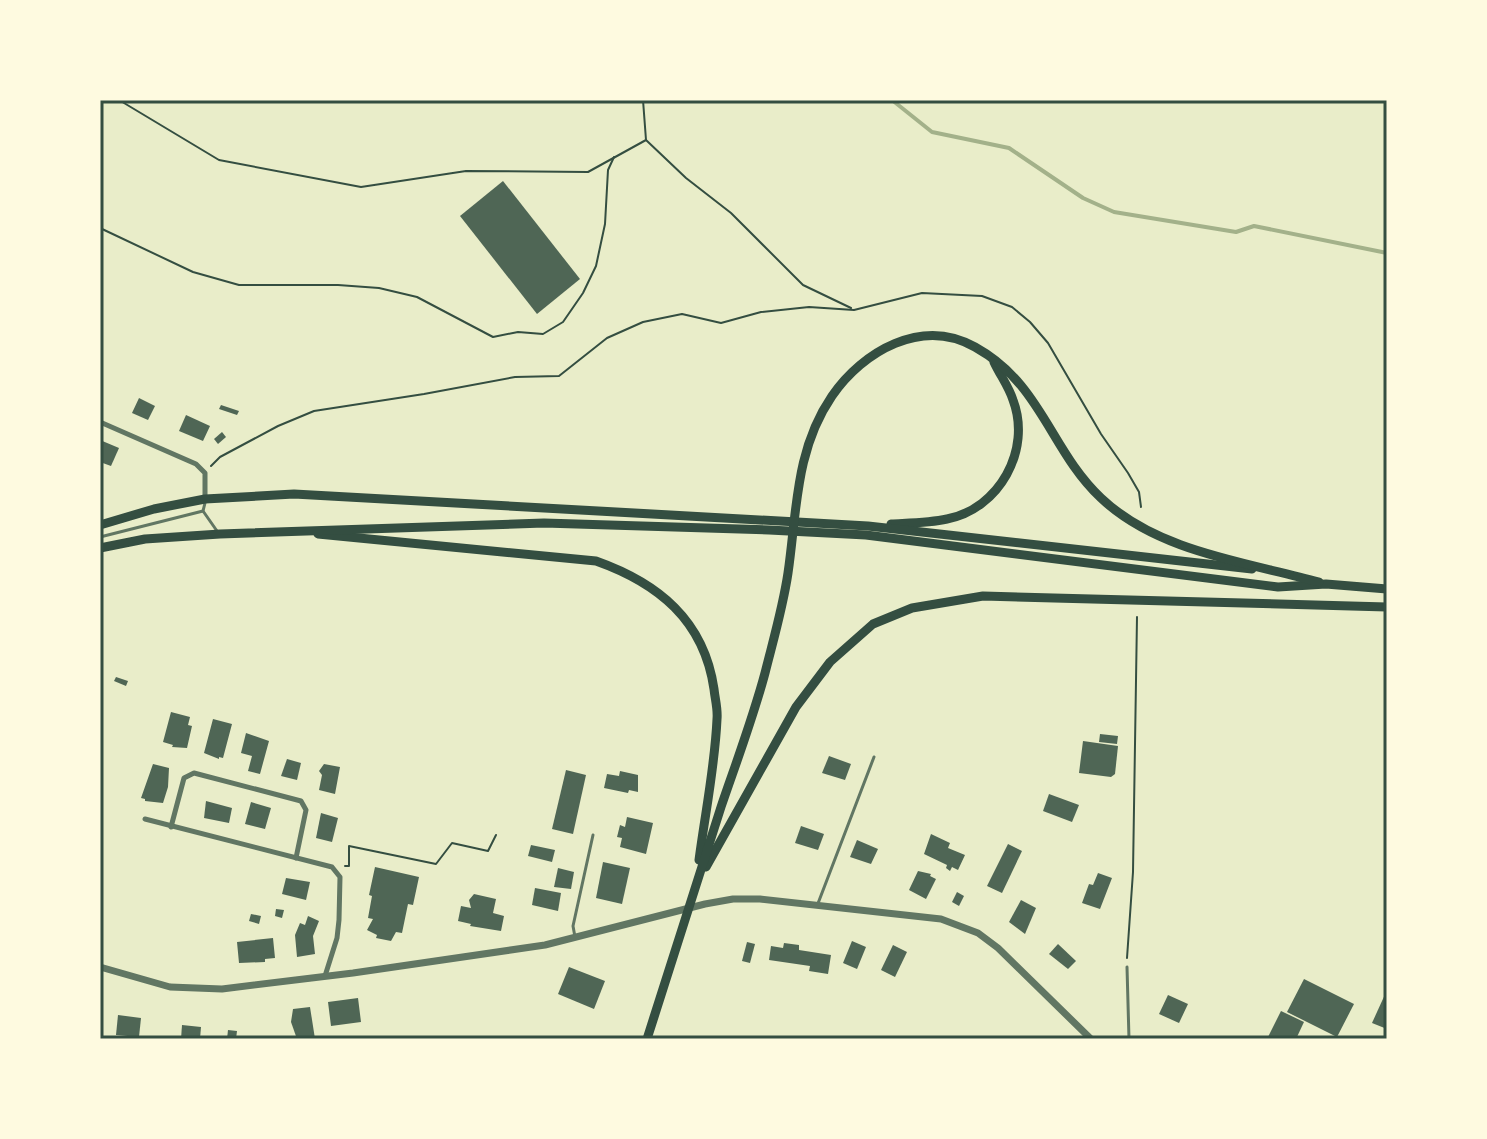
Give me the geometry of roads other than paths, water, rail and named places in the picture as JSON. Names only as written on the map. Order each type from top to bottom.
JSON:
[{"type":"main road","points":[[647,1039],[764,677],[788,576],[797,484],[810,436],[832,396],[855,368],[884,348],[917,335],[942,336],[973,345],[1017,378],[1099,497],[1127,519],[1166,541],[1326,584]]},
{"type":"main road","points":[[100,548],[145,539],[280,531],[544,523],[868,526],[948,519],[971,510],[995,492],[1012,467],[1019,441],[1014,402],[992,359]]},
{"type":"main road","points":[[100,525],[154,509],[205,499],[294,494],[770,526]]},
{"type":"main road","points":[[868,526],[1283,572]]},
{"type":"main road","points":[[808,527],[1278,587],[1326,584],[1387,589]]},
{"type":"main road","points":[[280,531],[596,561],[629,572],[664,595],[691,625],[710,665],[718,717],[696,883]]},
{"type":"main road","points":[[696,883],[796,707],[830,662],[873,624],[912,608],[983,596],[1387,607]]},
{"type":"street","points":[[100,422],[196,464],[205,473],[205,499]]},
{"type":"street","points":[[171,827],[184,778],[194,773],[301,801],[306,810],[296,858]]},
{"type":"street","points":[[145,819],[332,867],[338,872],[337,938],[325,976]]},
{"type":"street","points":[[100,967],[170,987],[222,989],[575,938],[733,899],[941,919],[978,933],[998,948],[1091,1039]]},
{"type":"lane","points":[[205,499],[203,511],[220,534]]},
{"type":"lane","points":[[100,537],[203,511]]},
{"type":"lane","points":[[817,906],[874,757]]},
{"type":"lane","points":[[575,938],[573,926],[593,835]]},
{"type":"lane","points":[[1127,967],[1129,1039]]},
{"type":"waterway","points":[[892,100],[932,132],[1009,148],[1083,198],[1114,212],[1236,232],[1254,226],[1387,253]]}]
